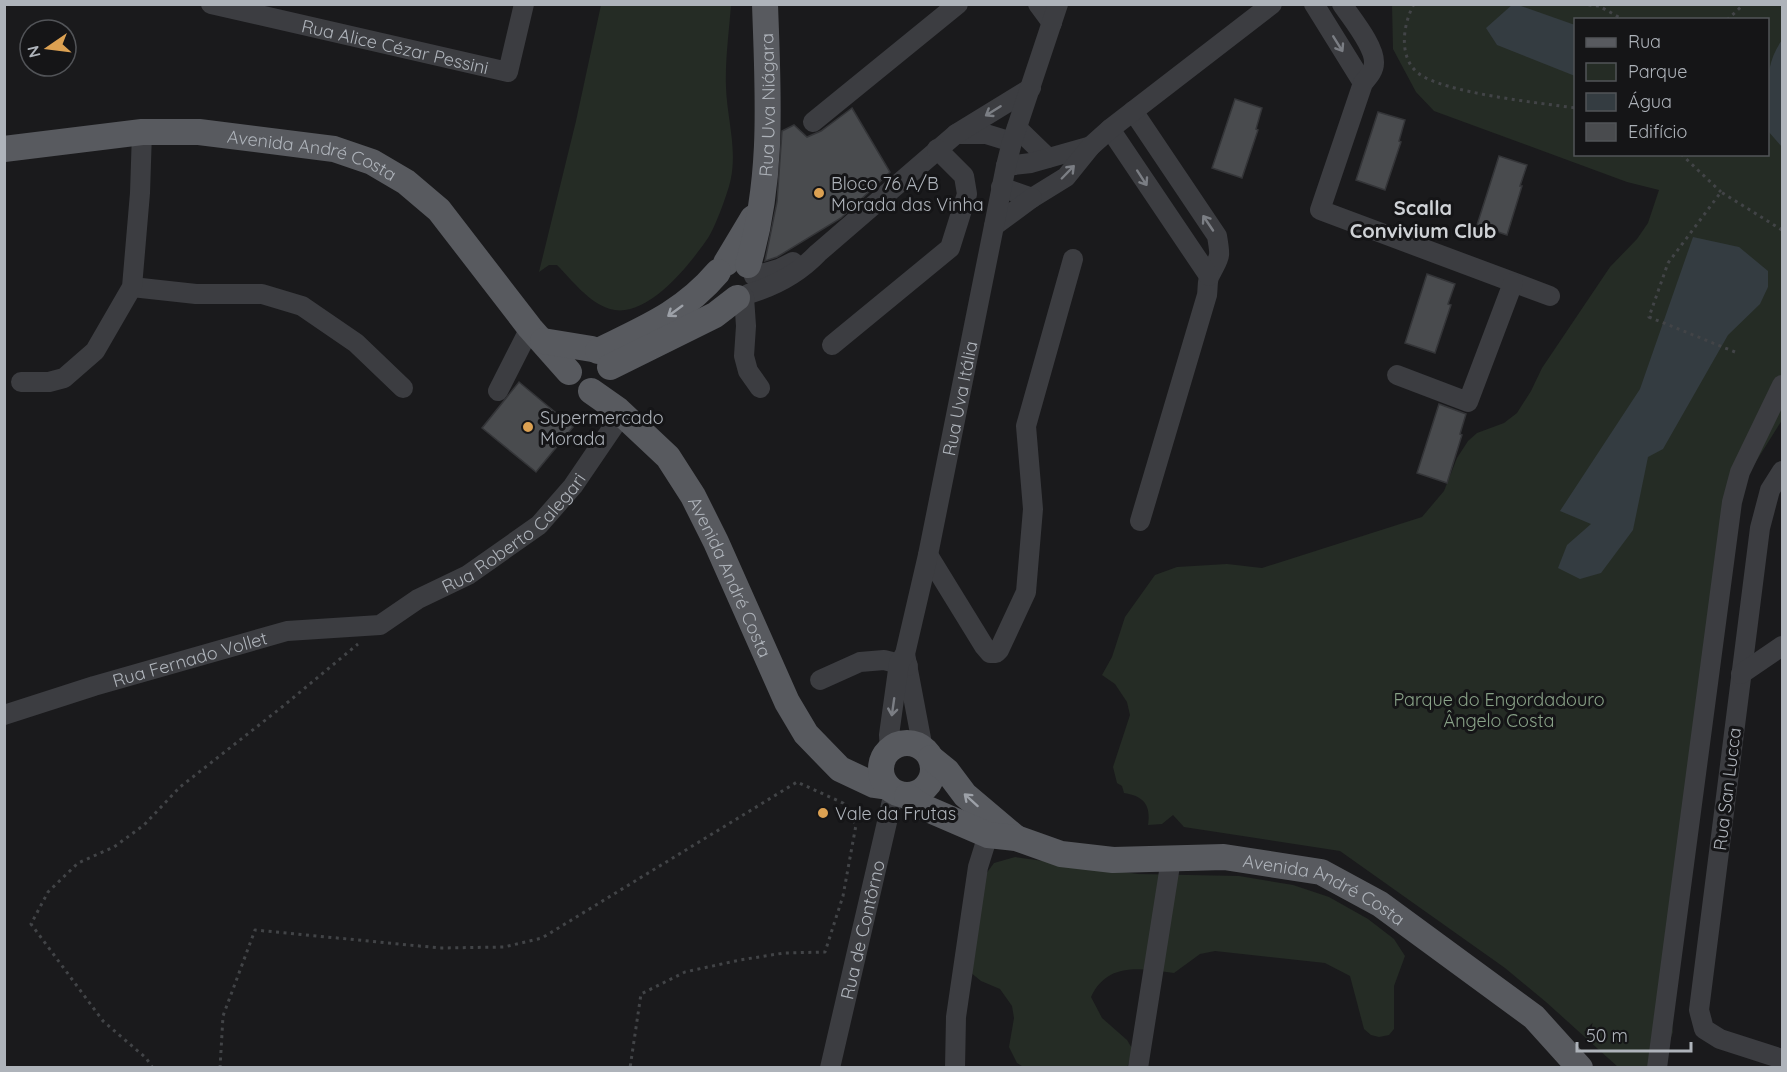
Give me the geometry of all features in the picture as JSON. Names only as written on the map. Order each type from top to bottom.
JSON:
[{"type":"main road","name":"Rua Uva Niágara","points":[[569,372],[573,358],[578,353],[600,368],[701,292],[739,281],[761,205],[768,151],[765,4]]},
{"type":"main road","name":"Avenida André Costa","points":[[4,149],[141,132],[199,132],[334,149],[372,162],[406,182],[438,210],[569,372]]},
{"type":"main road","points":[[536,334],[600,368]]},
{"type":"main road","name":"Avenida André Costa","points":[[600,368],[620,412],[668,457],[693,496],[716,542],[787,702],[806,734],[840,769],[874,785],[896,791],[923,807],[988,835],[1016,838],[1061,854],[1113,860],[1224,857],[1321,872],[1380,904],[1534,1017],[1580,1068]]},
{"type":"main road","points":[[827,756],[849,764],[888,753],[898,745],[907,743],[927,753],[933,771],[929,784],[920,793],[896,791],[883,777],[881,766],[888,753]]},
{"type":"main road","name":"Avenida André Costa","points":[[927,753],[947,771],[965,795],[1016,838]]},
{"type":"street","name":"Rua Alice Cézar Pessini","points":[[211,4],[508,72],[524,4]]},
{"type":"street","points":[[813,122],[958,4]]},
{"type":"street","points":[[1038,4],[1055,14]]},
{"type":"street","points":[[994,226],[1066,177],[1091,146],[1110,129],[1272,4]]},
{"type":"street","points":[[1314,4],[1363,83]]},
{"type":"street","points":[[1342,4],[1371,50],[1375,63],[1370,76],[1363,83],[1320,210],[1550,296]]},
{"type":"street","name":"Rua Uva Itália","points":[[888,753],[889,735],[928,555],[1001,188],[1014,135],[1055,14]]},
{"type":"street","points":[[760,388],[748,371],[744,356],[746,326],[739,281],[771,287],[807,264],[956,134],[1031,88]]},
{"type":"street","points":[[1132,111],[1216,236],[1220,253],[1218,264],[1209,276],[1207,295],[1140,520]]},
{"type":"street","points":[[1110,129],[1209,276]]},
{"type":"street","points":[[21,382],[49,382],[64,378],[95,351],[132,287],[140,193],[141,132]]},
{"type":"street","points":[[956,134],[1014,135],[1048,158]]},
{"type":"street","points":[[1006,166],[1031,163],[1091,146]]},
{"type":"street","points":[[832,345],[950,248],[967,194],[964,176],[937,149]]},
{"type":"street","points":[[1001,188],[1032,198]]},
{"type":"street","points":[[928,555],[984,646],[990,652],[996,653],[1026,592],[1033,509],[1026,426],[1073,260]]},
{"type":"street","points":[[1397,375],[1468,402],[1513,283]]},
{"type":"street","points":[[132,287],[196,294],[262,294],[302,306],[356,344],[403,388]]},
{"type":"street","points":[[498,391],[536,334]]},
{"type":"street","points":[[1658,1068],[1732,502],[1740,472],[1782,385]]},
{"type":"street","name":"Rua Roberto Calegari","points":[[380,625],[418,598],[468,575],[539,525],[573,486],[620,412]]},
{"type":"street","name":"Rua San Lucca","points":[[1782,471],[1770,490],[1760,528],[1699,1010],[1704,1029],[1720,1040],[1782,1059]]},
{"type":"street","name":"Rua Fernado Vollet","points":[[4,716],[94,686],[287,631],[380,625]]},
{"type":"street","points":[[1741,674],[1782,646]]},
{"type":"street","points":[[820,680],[860,662],[904,661]]},
{"type":"street","name":"Rua Uva Itália","points":[[904,661],[927,753]]},
{"type":"street","name":"Rua de Contôrno","points":[[830,1068],[896,791]]},
{"type":"street","points":[[955,1068],[958,1006],[978,867],[988,835]]},
{"type":"street","points":[[1138,1068],[1171,858]]},
{"type":"path","points":[[1414,4],[1407,17],[1403,50],[1417,72],[1444,86],[1574,108]]},
{"type":"path","points":[[1581,4],[1599,6],[1620,18]]},
{"type":"path","points":[[1729,18],[1744,4]]},
{"type":"path","points":[[1683,156],[1721,192],[1782,230]]},
{"type":"path","points":[[1686,160],[1687,156]]},
{"type":"path","points":[[1721,192],[1668,263],[1650,317],[1735,352]]},
{"type":"path","points":[[153,1068],[146,1058],[103,1021],[31,924],[48,892],[78,863],[114,847],[144,825],[180,787],[282,707],[380,625]]},
{"type":"path","points":[[220,1068],[223,1016],[255,930],[440,948],[504,946],[542,938],[797,782],[843,803],[856,825],[843,896],[825,952],[784,953],[684,972],[641,994],[630,1068]]},
{"type":"green space","points":[[601,5],[731,5],[726,77],[733,166],[725,200],[708,238],[679,275],[653,298],[624,310],[602,306],[581,290],[557,265],[549,265],[539,272],[576,121]]},
{"type":"green space","name":"Parque do Engordadouro Ângelo Costa","points":[[1392,5],[1782,5],[1782,420],[1735,495],[1669,998],[1673,1032],[1660,1067],[1618,1067],[1505,968],[1340,851],[1184,827],[1173,815],[1162,824],[1148,825],[1149,818],[1145,803],[1137,796],[1124,793],[1122,786],[1117,783],[1113,767],[1130,715],[1127,702],[1115,684],[1102,675],[1112,657],[1125,617],[1155,575],[1177,567],[1227,564],[1262,568],[1422,517],[1444,491],[1457,458],[1468,441],[1477,433],[1504,423],[1517,413],[1542,368],[1610,267],[1637,239],[1648,223],[1659,190],[1627,182],[1434,111],[1416,92],[1393,49]]},
{"type":"green space","points":[[1015,857],[1138,874],[1239,876],[1293,885],[1329,897],[1368,919],[1394,939],[1405,956],[1394,986],[1394,1029],[1389,1035],[1379,1037],[1371,1035],[1364,1029],[1350,976],[1325,963],[1215,951],[1200,954],[1174,973],[1127,970],[1116,973],[1098,985],[1091,997],[1102,1018],[1127,1040],[1133,1050],[1127,1068],[1025,1068],[1017,1063],[1009,1047],[1014,1018],[1012,1006],[1000,989],[981,981],[970,972],[983,878],[994,863]]},
{"type":"water","points":[[1513,4],[1574,25],[1574,76],[1497,45],[1486,28]]},
{"type":"water","points":[[1782,40],[1782,147],[1769,132],[1769,72]]},
{"type":"water","points":[[1693,237],[1739,247],[1768,271],[1768,287],[1760,304],[1728,335],[1663,449],[1648,457],[1633,530],[1601,573],[1580,579],[1558,568],[1567,545],[1591,524],[1560,511],[1640,389]]},
{"type":"building","points":[[1235,99],[1262,108],[1256,129],[1258,130],[1242,178],[1212,168]]},
{"type":"building","name":"Bloco 76 A/B Morada das Vinha","points":[[852,108],[890,172],[841,218],[777,257],[765,261],[777,202],[782,131],[794,125],[807,137],[821,131]]},
{"type":"building","points":[[1378,112],[1405,120],[1399,141],[1401,142],[1385,190],[1356,180]]},
{"type":"building","points":[[1499,156],[1527,165],[1507,235],[1477,225]]},
{"type":"building","points":[[1427,274],[1455,284],[1448,304],[1451,305],[1435,353],[1405,343]]},
{"type":"building","name":"Supermercado Morada","points":[[519,382],[573,427],[536,472],[482,428]]},
{"type":"building","points":[[1439,404],[1466,414],[1447,483],[1417,473]]},
{"type":"place","name":"Bloco 76 A/B Morada das Vinha","points":[[819,193]]},
{"type":"place","name":"Supermercado Morada","points":[[528,427]]},
{"type":"place","name":"Vale da Frutas","points":[[823,813]]},
{"type":"district","name":"Scalla Convivium Club","points":[[1423,218]]}]
